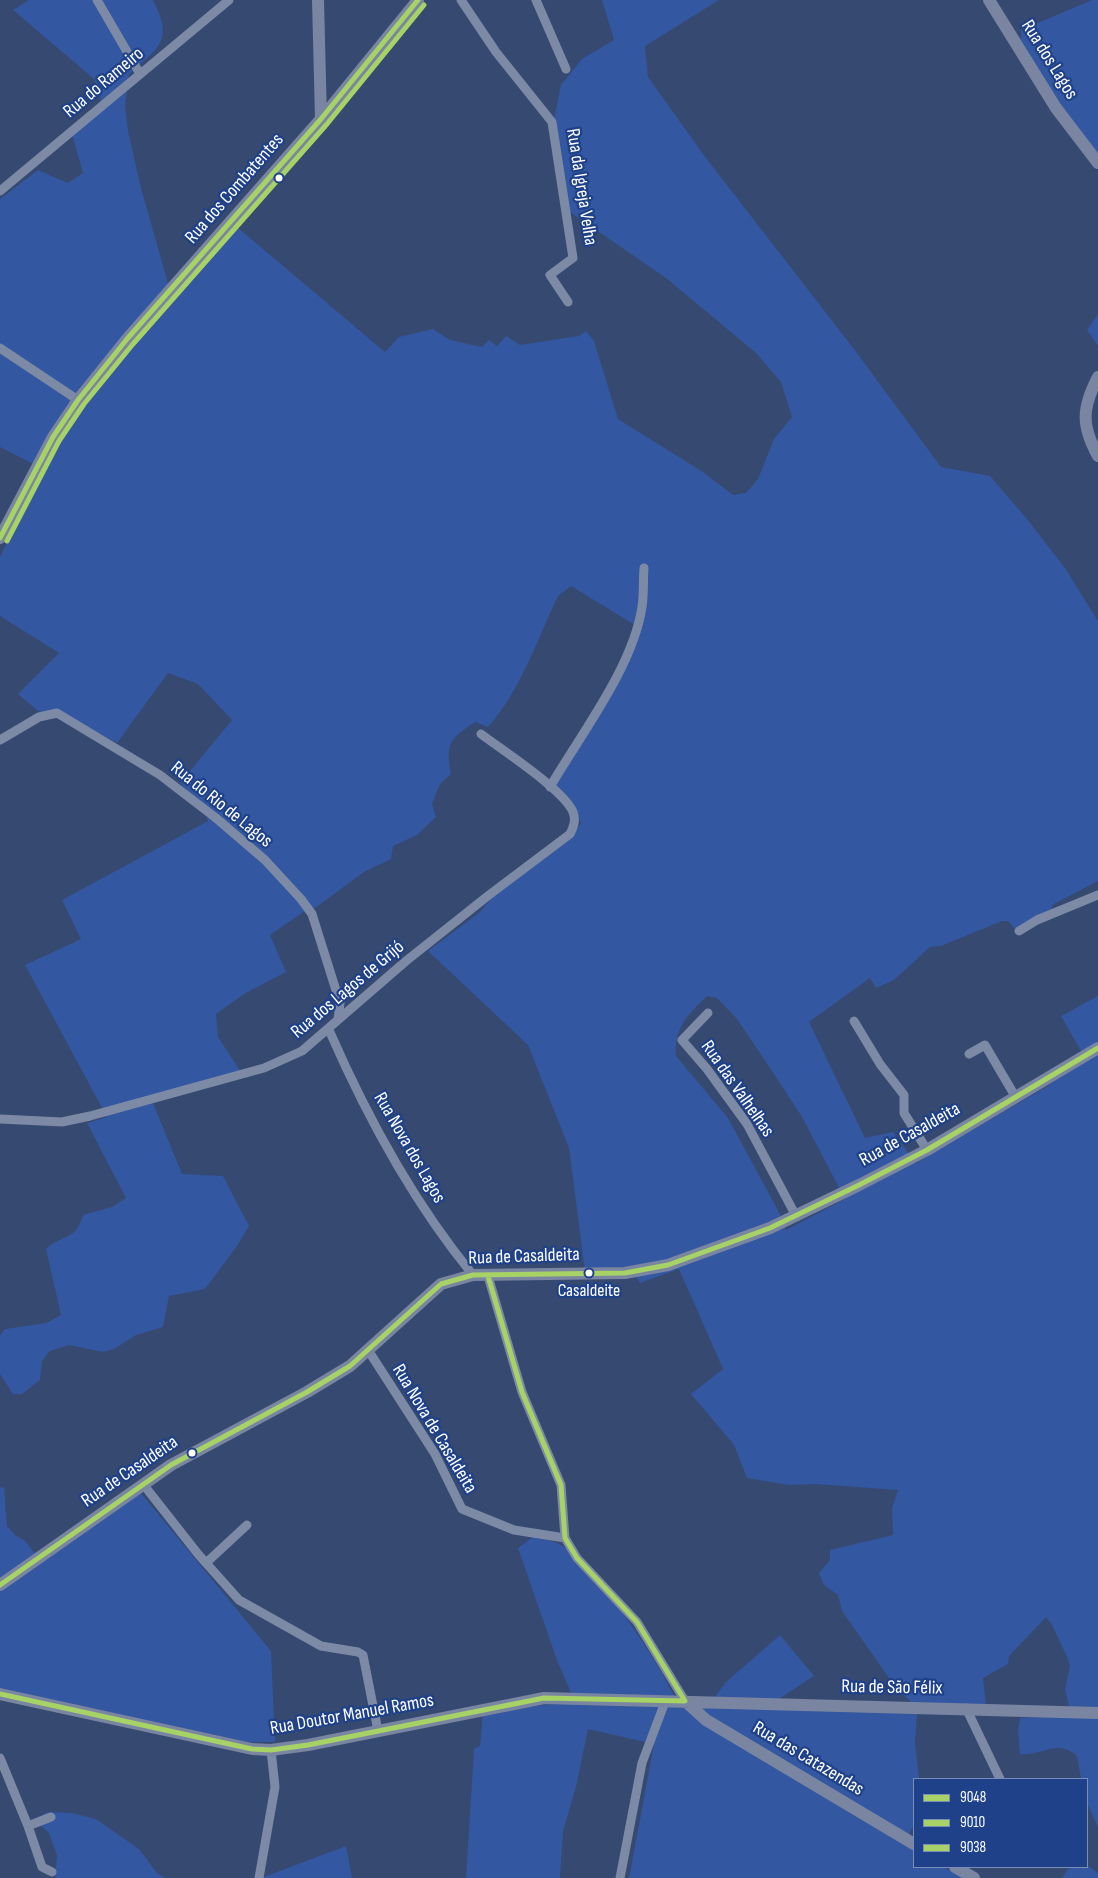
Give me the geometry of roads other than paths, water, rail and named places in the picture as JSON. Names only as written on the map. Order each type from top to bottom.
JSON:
[{"type":"main road","points":[[318,0],[321,119]]},
{"type":"main road","name":"Rua dos Combatentes","points":[[0,538],[53,437],[78,400],[127,339],[321,119],[418,0]]},
{"type":"main road","name":"Rua dos Lagos","points":[[989,0],[1056,108],[1098,163]]},
{"type":"main road","points":[[1098,377],[1088,396],[1085,408],[1085,424],[1089,439],[1098,456]]},
{"type":"main road","name":"Rua de Casaldeita","points":[[0,1585],[171,1465],[335,1375],[368,1350],[433,1290],[451,1280],[474,1275],[626,1273],[668,1265],[796,1216],[927,1150],[1098,1048]]},
{"type":"main road","name":"Rua Doutor Manuel Ramos","points":[[0,1694],[252,1749],[271,1750],[544,1698],[685,1702]]},
{"type":"main road","name":"Rua de São Félix","points":[[685,1702],[1098,1713]]},
{"type":"main road","name":"Rua das Catazendas","points":[[685,1702],[706,1720],[913,1843]]},
{"type":"main road","points":[[956,1868],[974,1878]]},
{"type":"street","points":[[96,0],[140,74]]},
{"type":"street","name":"Rua do Rameiro","points":[[0,191],[229,0]]},
{"type":"street","name":"Rua da Igreja Velha","points":[[461,0],[496,52],[552,122],[573,258],[550,275],[568,302]]},
{"type":"street","points":[[536,0],[566,69]]},
{"type":"street","points":[[0,348],[78,400]]},
{"type":"street","points":[[550,787],[596,712],[630,650],[642,607],[644,568]]},
{"type":"street","name":"Rua do Rio de Lagos","points":[[0,740],[38,717],[57,714],[160,775],[216,818],[265,860],[301,899],[312,914],[340,1003],[338,1020]]},
{"type":"street","name":"Rua dos Lagos de Grijó","points":[[0,1119],[62,1122],[152,1100],[264,1068],[302,1052],[489,894],[570,834],[575,823],[572,811],[550,787],[481,734]]},
{"type":"street","points":[[1019,931],[1037,920],[1098,895]]},
{"type":"street","name":"Rua das Valhelhas","points":[[708,1013],[682,1040],[707,1069],[747,1124],[796,1216]]},
{"type":"street","points":[[854,1021],[880,1064],[904,1095],[904,1113],[927,1150]]},
{"type":"street","name":"Rua Nova dos Lagos","points":[[329,1030],[348,1072],[407,1183],[444,1240],[474,1275]]},
{"type":"street","points":[[969,1054],[985,1045],[1015,1096]]},
{"type":"street","points":[[488,1276],[522,1392],[561,1485],[565,1538],[577,1558],[637,1622],[685,1702]]},
{"type":"street","name":"Rua Nova de Casaldeita","points":[[368,1350],[434,1454],[462,1509],[514,1530],[565,1538]]},
{"type":"street","points":[[143,1484],[206,1563],[243,1602],[321,1646],[358,1652],[363,1655],[378,1731]]},
{"type":"street","points":[[206,1563],[247,1525]]},
{"type":"street","points":[[620,1878],[642,1763],[665,1702]]},
{"type":"street","points":[[966,1708],[1000,1778]]},
{"type":"street","points":[[259,1878],[275,1787],[271,1750]]},
{"type":"street","points":[[0,1758],[28,1826],[42,1867],[52,1872]]},
{"type":"street","points":[[28,1826],[51,1818]]},
{"type":"place","name":"Casaldeite","points":[[589,1273]]}]
